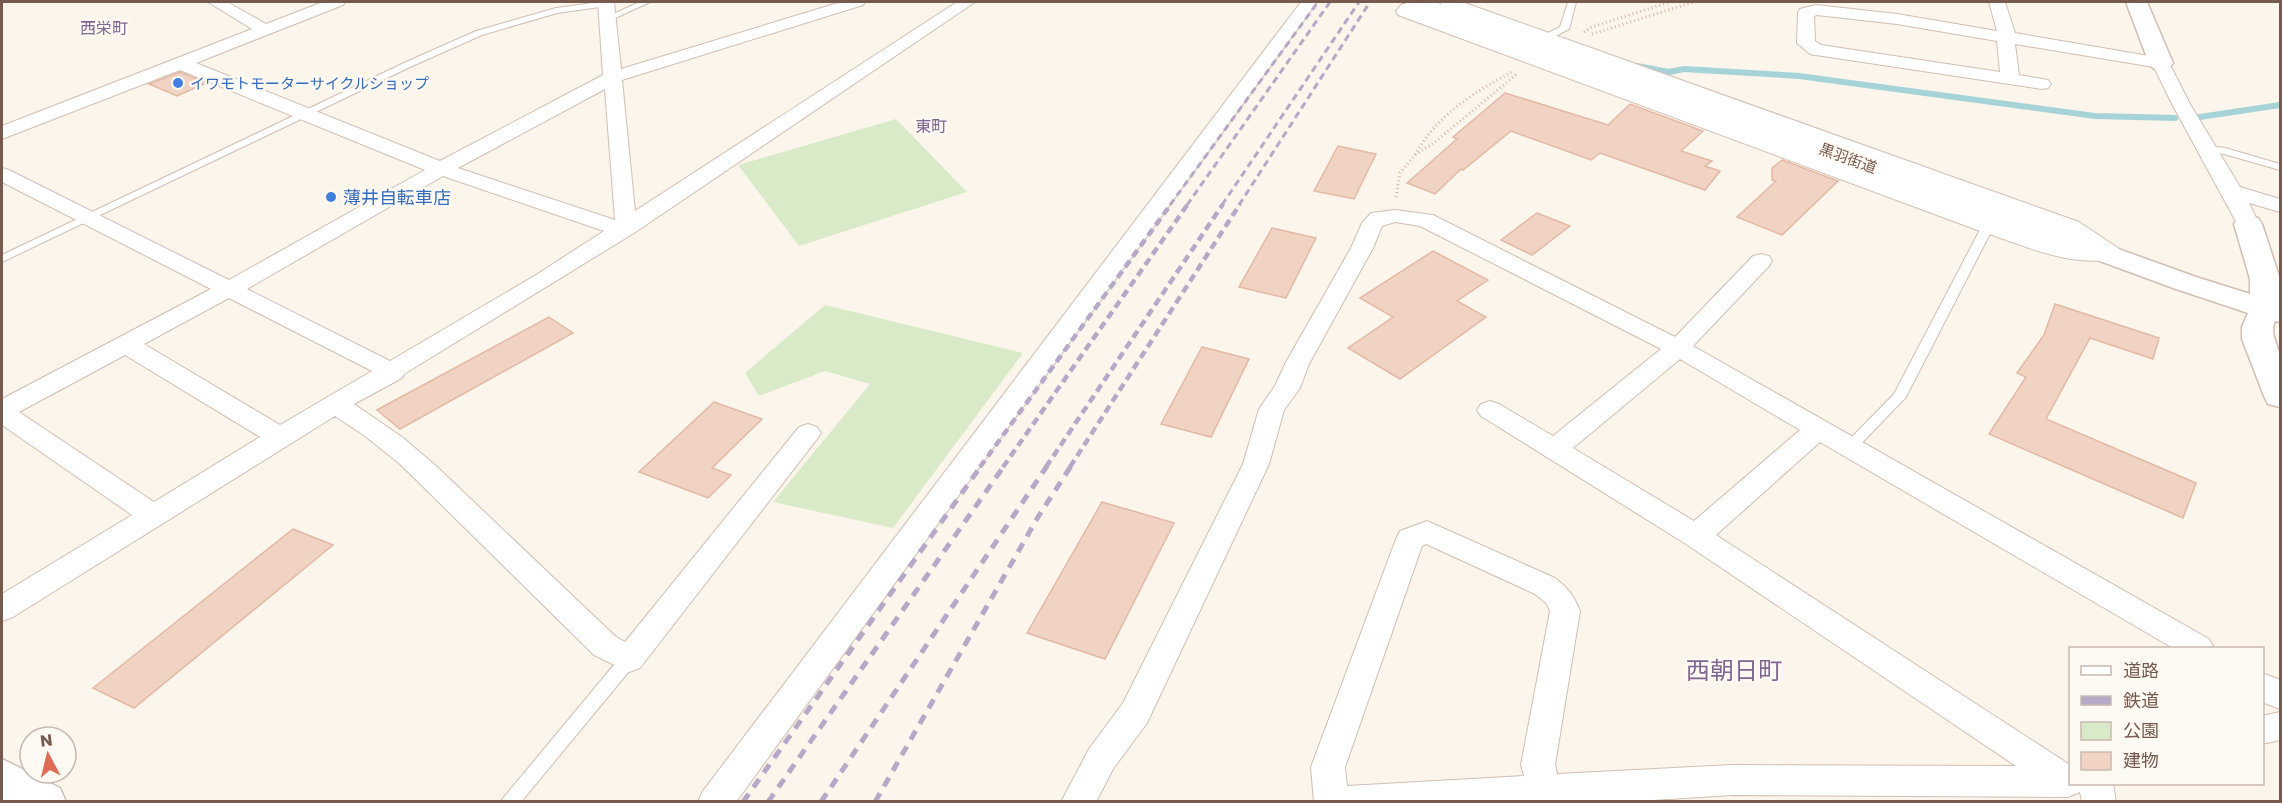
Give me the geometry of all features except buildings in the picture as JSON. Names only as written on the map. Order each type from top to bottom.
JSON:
[{"type":"street","points":[[216,2],[265,30]]},
{"type":"street","points":[[2,134],[337,2]]},
{"type":"street","points":[[154,516],[2,412],[229,289],[441,169],[614,77],[857,2]]},
{"type":"street","points":[[2,609],[280,437],[393,372],[626,228],[967,2]]},
{"type":"street","points":[[715,801],[1309,2]]},
{"type":"street","points":[[1448,2],[2072,227],[2110,253]]},
{"type":"street","points":[[1997,2],[2006,30],[2010,79]]},
{"type":"street","points":[[2136,2],[2172,91],[2206,149],[2235,192],[2248,224],[2273,310],[2257,327],[2258,339],[2280,396]]},
{"type":"street","points":[[1412,5],[1404,11],[1988,225],[2071,254],[2110,253]]},
{"type":"street","name":"黒羽街道","points":[[1412,5],[2110,253],[2186,283],[2273,310]]},
{"type":"street","points":[[607,7],[626,228]]},
{"type":"street","points":[[2042,84],[1816,50],[1806,43],[1806,13],[1816,10],[1896,19],[2161,63]]},
{"type":"street","points":[[179,63],[441,169],[598,223],[626,228]]},
{"type":"street","points":[[2,174],[393,372]]},
{"type":"street","points":[[2235,192],[2280,206]]},
{"type":"street","points":[[1085,799],[1101,759],[1135,713],[1256,464],[1272,409],[1287,388],[1297,364],[1362,248],[1373,223],[1378,218],[1395,216],[1425,220],[1678,348],[2196,647]]},
{"type":"street","points":[[1555,449],[1678,348],[1761,261]]},
{"type":"street","points":[[125,344],[280,437]]},
{"type":"street","points":[[335,405],[358,417],[393,442],[426,471],[605,646],[629,659],[808,433]]},
{"type":"street","points":[[1490,410],[1696,536],[2069,776]]},
{"type":"street","points":[[1696,536],[1818,429]]},
{"type":"street","points":[[1544,791],[1538,765],[1564,611],[1559,597],[1545,586],[1427,532],[1410,539],[1328,766],[1333,801],[1502,798],[1544,791],[1643,794],[1732,780],[2069,782]]},
{"type":"street","points":[[2264,687],[2280,696]]},
{"type":"street","points":[[2264,730],[2280,726]]},
{"type":"street","points":[[2,779],[44,801]]},
{"type":"street","points":[[2081,785],[2099,801]]},
{"type":"lane","points":[[2,259],[407,64],[479,33],[556,11],[646,2]]},
{"type":"lane","points":[[1547,37],[1564,28],[1572,2]]},
{"type":"lane","points":[[2206,149],[2280,167]]},
{"type":"lane","points":[[1850,447],[1899,397],[1988,225]]},
{"type":"lane","points":[[509,801],[629,659]]},
{"type":"path","points":[[1578,36],[1592,27],[1670,2]]},
{"type":"path","points":[[1587,36],[1694,2]]},
{"type":"path","points":[[1395,207],[1400,173],[1434,126],[1492,83],[1521,69],[1435,142],[1415,155]]},
{"type":"green space","points":[[896,119],[967,192],[799,246],[738,165]]},
{"type":"green space","points":[[825,305],[1023,353],[893,528],[773,502],[870,384],[825,371],[759,396],[745,373]]},
{"type":"waterway","points":[[1637,66],[1669,72],[1684,69],[1799,76],[2095,116],[2175,118]]},
{"type":"waterway","points":[[2200,117],[2280,105]]},
{"type":"railway","points":[[1170,205],[1318,2]]},
{"type":"railway","points":[[1187,205],[1330,2]]},
{"type":"railway","points":[[1222,205],[1359,2]]},
{"type":"railway","points":[[1239,205],[1370,2]]},
{"type":"railway","points":[[980,467],[1171,204]]},
{"type":"railway","points":[[1003,467],[1188,204]]},
{"type":"railway","points":[[1046,467],[1223,204]]},
{"type":"railway","points":[[1070,467],[1240,204]]},
{"type":"railway","points":[[743,802],[981,466]]},
{"type":"railway","points":[[768,802],[1004,466]]},
{"type":"railway","points":[[821,802],[1047,466]]},
{"type":"railway","points":[[875,802],[1038,517],[1071,466]]},
{"type":"place","name":"イワモトモーターサイクルショップ","points":[[178,83]]},
{"type":"place","name":"薄井自転車店","points":[[331,197]]},
{"type":"district","name":"西栄町","points":[[104,28]]},
{"type":"district","name":"東町","points":[[931,126]]},
{"type":"district","name":"西朝日町","points":[[1734,670]]}]
